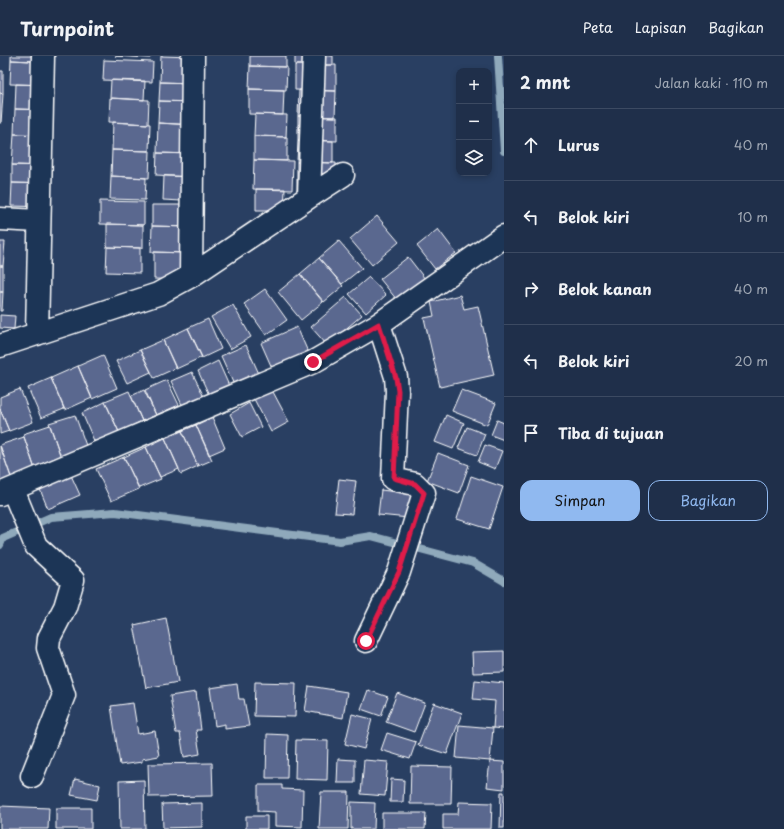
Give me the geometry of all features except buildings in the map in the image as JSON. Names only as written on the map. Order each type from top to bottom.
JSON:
[{"type":"street","points":[[37,334],[43,56]]},
{"type":"street","points":[[191,276],[193,56]]},
{"type":"street","points":[[310,197],[314,56]]},
{"type":"street","points":[[0,346],[158,294],[191,276],[343,175]]},
{"type":"street","points":[[0,219],[39,220]]},
{"type":"street","points":[[32,776],[64,695],[48,648],[49,638],[65,607],[73,580],[36,546],[11,498],[313,362],[379,324],[504,236]]},
{"type":"street","points":[[366,641],[399,572],[424,493],[415,484],[394,478],[398,391],[396,378],[379,324]]},
{"type":"waterway","points":[[498,56],[504,151]]},
{"type":"waterway","points":[[0,545],[3,538],[51,517],[115,512],[340,541],[371,536],[473,563],[504,581]]},
{"type":"route","points":[[313,362],[379,324],[396,378],[398,391],[394,478],[415,484],[424,493],[399,572],[366,641]]}]
